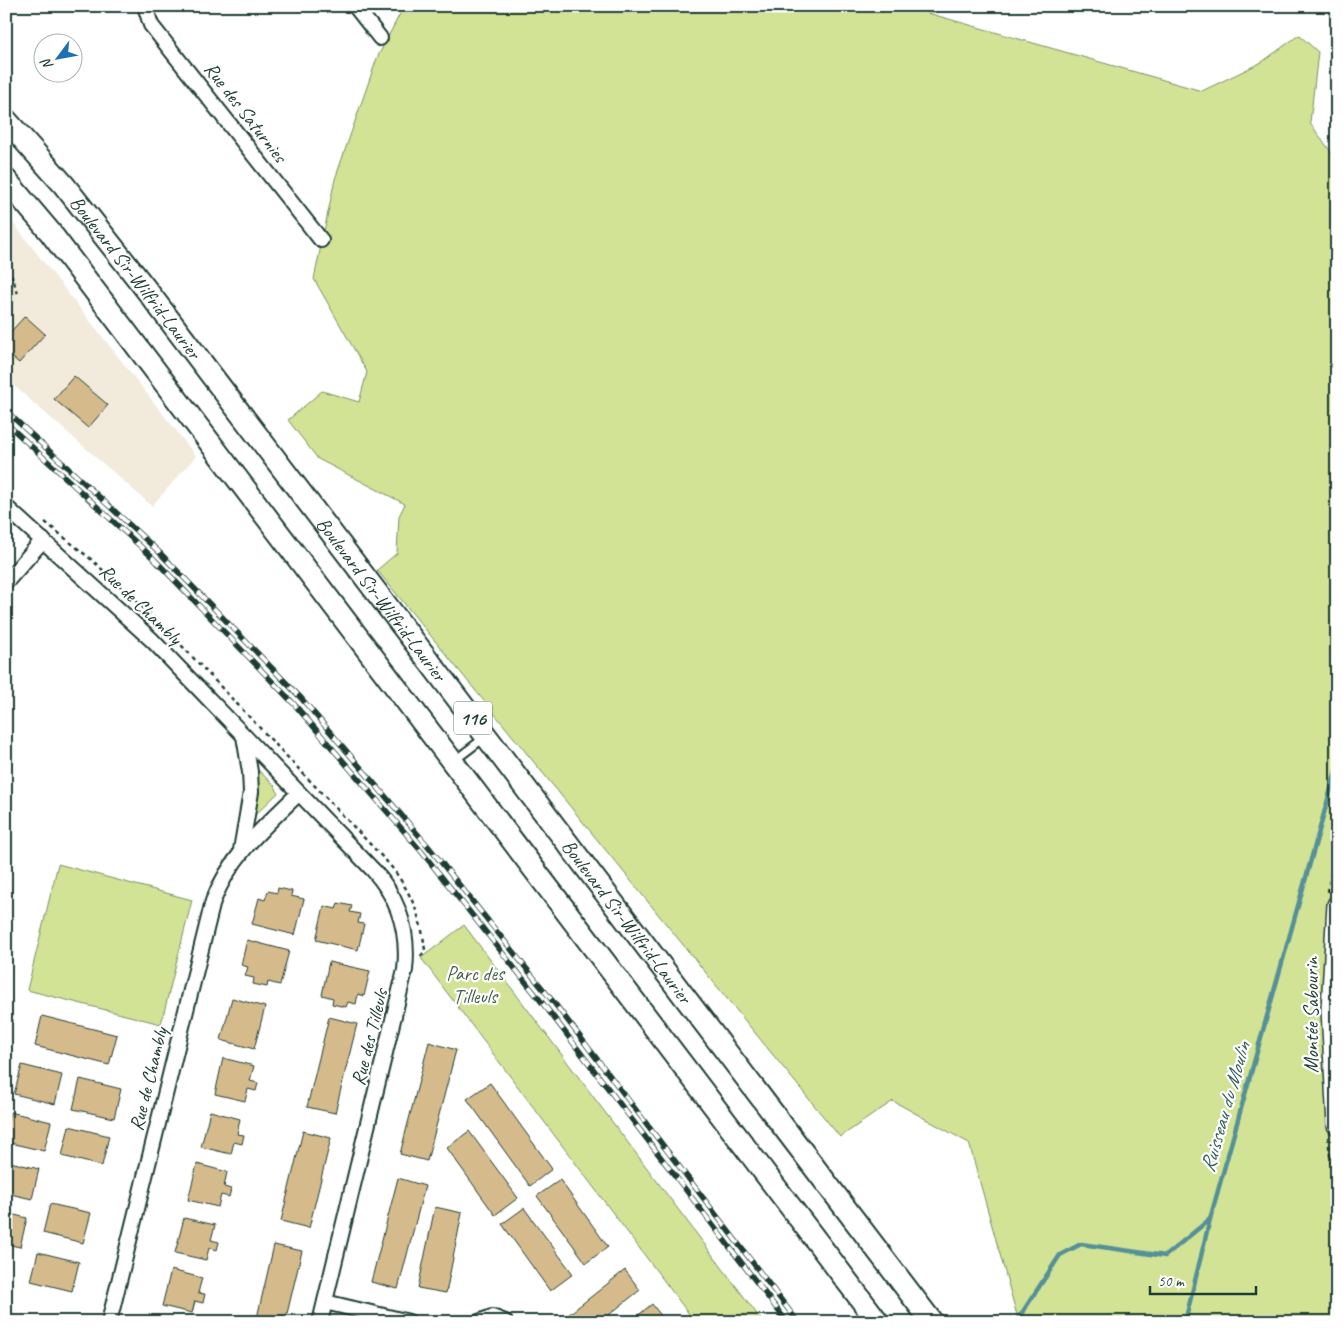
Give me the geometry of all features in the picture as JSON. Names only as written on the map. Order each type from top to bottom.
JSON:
[{"type":"main road","name":"Boulevard Sir-Wilfrid-Laurier","points":[[6,120],[64,185],[132,270],[932,1322]]},
{"type":"main road","name":"Boulevard Sir-Wilfrid-Laurier","points":[[6,180],[54,238],[878,1322]]},
{"type":"street","name":"Rue des Saturnies","points":[[145,6],[152,25],[321,240]]},
{"type":"street","points":[[355,6],[380,38]]},
{"type":"street","name":"Rue de Chambly","points":[[6,507],[152,640],[299,793],[240,852],[223,878],[209,914],[109,1322]]},
{"type":"street","points":[[6,582],[43,540]]},
{"type":"street","name":"Rue de Chambly","points":[[240,852],[251,792],[250,772],[243,735]]},
{"type":"street","name":"Rue des Tilleuls","points":[[299,793],[386,886],[402,922],[406,951],[403,980],[320,1322]]},
{"type":"street","name":"Montée Sabourin","points":[[1337,905],[1331,1009],[1337,1125]]},
{"type":"street","points":[[325,1302],[409,1322]]},
{"type":"street","points":[[479,1322],[492,1317],[506,1322]]},
{"type":"lane","points":[[452,762],[486,736]]},
{"type":"path","points":[[1325,6],[1337,14]]},
{"type":"path","points":[[6,259],[18,294]]},
{"type":"shaded area","points":[[6,214],[196,456],[152,506],[6,379]]},
{"type":"green space","points":[[404,6],[903,6],[1202,91],[1262,62],[1299,35],[1318,52],[1310,123],[1337,160],[1337,1322],[1021,1322],[1018,1319],[969,1143],[893,1101],[840,1137],[377,570],[397,553],[399,516],[405,504],[318,459],[288,420],[322,391],[359,402],[367,372],[314,279],[335,179],[377,58]]},
{"type":"green space","points":[[257,769],[275,786],[278,793],[253,817],[258,784]]},
{"type":"green space","points":[[58,864],[192,900],[161,1024],[27,990]]},
{"type":"green space","name":"Parc des Tilleuls","points":[[464,925],[763,1322],[695,1322],[421,958]]},
{"type":"building","points":[[25,316],[45,334],[19,363],[6,352],[6,337]]},
{"type":"building","points":[[74,376],[108,405],[88,428],[54,399]]},
{"type":"building","points":[[278,888],[292,891],[291,896],[304,899],[295,935],[252,924],[259,898],[265,900],[268,891],[277,893]]},
{"type":"building","points":[[338,903],[352,906],[350,912],[360,914],[358,923],[364,924],[358,950],[316,940],[324,906],[336,909]]},
{"type":"building","points":[[247,940],[289,951],[280,985],[268,982],[267,987],[253,984],[254,978],[245,976],[248,967],[241,965]]},
{"type":"building","points":[[329,962],[370,971],[364,996],[358,994],[356,1004],[348,1002],[346,1007],[332,1004],[333,998],[322,995]]},
{"type":"building","points":[[232,998],[265,1007],[254,1049],[221,1040]]},
{"type":"building","points":[[42,1016],[117,1035],[109,1065],[35,1046]]},
{"type":"building","points":[[329,1017],[357,1024],[335,1113],[307,1107]]},
{"type":"building","points":[[429,1042],[456,1050],[427,1161],[400,1154]]},
{"type":"building","points":[[223,1058],[254,1066],[250,1081],[258,1083],[256,1091],[248,1089],[245,1101],[215,1094]]},
{"type":"building","points":[[22,1065],[62,1075],[55,1104],[14,1094]]},
{"type":"building","points":[[80,1079],[121,1089],[114,1118],[73,1109]]},
{"type":"building","points":[[490,1083],[552,1169],[530,1186],[467,1099]]},
{"type":"building","points":[[210,1111],[240,1119],[237,1134],[244,1135],[242,1144],[234,1142],[231,1154],[201,1147]]},
{"type":"building","points":[[10,1112],[51,1122],[44,1151],[6,1142],[6,1129]]},
{"type":"building","points":[[69,1126],[109,1136],[102,1166],[62,1156]]},
{"type":"building","points":[[303,1131],[331,1138],[309,1228],[281,1221]]},
{"type":"building","points":[[469,1131],[518,1198],[495,1215],[447,1148]]},
{"type":"building","points":[[6,1161],[39,1169],[32,1199],[6,1193]]},
{"type":"building","points":[[197,1164],[227,1172],[224,1187],[231,1189],[229,1197],[221,1195],[218,1207],[188,1200]]},
{"type":"building","points":[[398,1178],[425,1186],[398,1289],[371,1282]]},
{"type":"building","points":[[560,1180],[608,1247],[586,1263],[537,1196]]},
{"type":"building","points":[[50,1204],[91,1213],[83,1243],[43,1233]]},
{"type":"building","points":[[435,1207],[462,1213],[446,1293],[418,1288]]},
{"type":"building","points":[[524,1208],[573,1274],[550,1291],[502,1224]]},
{"type":"building","points":[[6,1213],[27,1218],[20,1247],[6,1244]]},
{"type":"building","points":[[184,1218],[215,1225],[211,1240],[219,1242],[217,1250],[209,1248],[206,1260],[175,1253]]},
{"type":"building","points":[[274,1245],[302,1251],[285,1322],[256,1322]]},
{"type":"building","points":[[38,1252],[79,1262],[72,1291],[31,1281]]},
{"type":"building","points":[[171,1270],[202,1278],[198,1293],[205,1294],[203,1303],[195,1301],[192,1313],[162,1306]]},
{"type":"building","points":[[625,1270],[640,1290],[600,1322],[559,1322]]},
{"type":"building","points":[[652,1304],[666,1322],[630,1322]]},
{"type":"waterway","name":"Ruisseau du Moulin","points":[[1016,1322],[1060,1255],[1081,1244],[1165,1256],[1210,1219],[1337,767]]},
{"type":"waterway","points":[[1185,1322],[1210,1219]]},
{"type":"railway","points":[[6,411],[158,551],[301,698],[428,846],[555,1004],[798,1322]]},
{"type":"railway","points":[[6,423],[152,557],[294,704],[421,851],[548,1010],[787,1322]]}]
